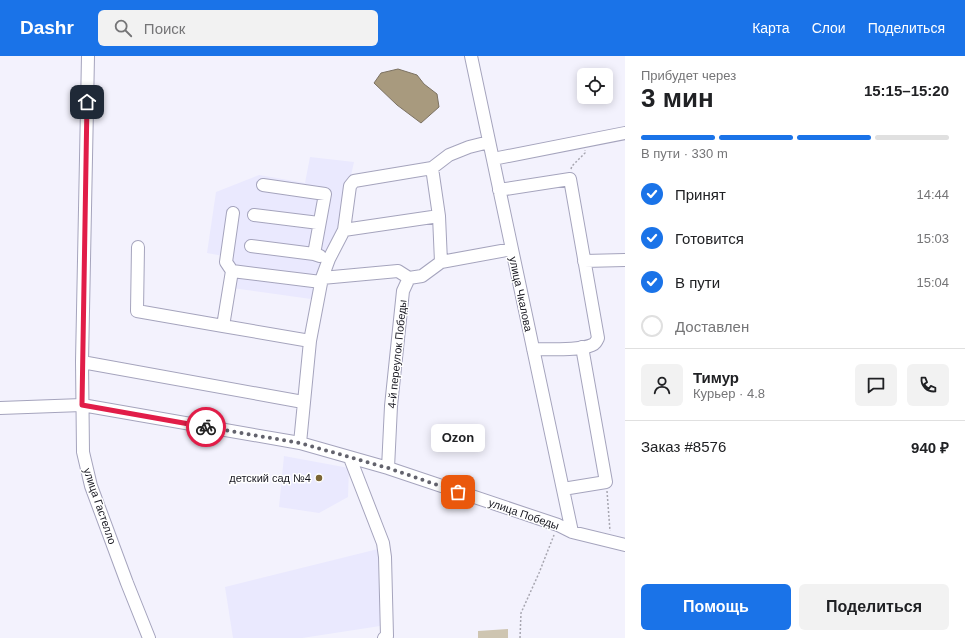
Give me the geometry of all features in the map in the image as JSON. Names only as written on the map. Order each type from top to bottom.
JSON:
[{"type":"street","name":"улица Гастелло","points":[[88,56],[82,362],[83,452],[91,486],[149,638]]},
{"type":"street","name":"улица Чкалова","points":[[471,56],[572,532]]},
{"type":"street","points":[[493,159],[625,133]]},
{"type":"street","points":[[300,443],[310,341],[321,280],[329,259],[344,230],[350,186],[354,181],[432,168],[449,154],[489,142]]},
{"type":"street","points":[[432,168],[439,216],[441,262]]},
{"type":"street","points":[[499,190],[570,180],[598,338],[596,343],[582,347],[533,349]]},
{"type":"street","points":[[262,185],[325,194],[314,254]]},
{"type":"street","points":[[222,326],[232,271],[226,262],[233,213]]},
{"type":"street","points":[[254,215],[319,223]]},
{"type":"street","points":[[344,230],[439,216]]},
{"type":"street","points":[[251,246],[314,254],[329,259]]},
{"type":"street","points":[[138,247],[137,311],[310,341]]},
{"type":"street","points":[[232,271],[321,280],[398,271],[409,278],[422,276],[441,262],[512,249]]},
{"type":"street","points":[[584,261],[625,260]]},
{"type":"street","name":"4-й переулок Победы","points":[[388,468],[391,406],[403,291],[409,278]]},
{"type":"street","points":[[563,489],[606,482],[582,347]]},
{"type":"street","points":[[82,362],[303,402]]},
{"type":"street","name":"улица Победы","points":[[0,408],[82,405],[300,443],[388,468],[558,525],[572,532],[625,545]]},
{"type":"street","points":[[350,458],[383,543],[385,557],[387,628],[387,636],[384,638]]},
{"type":"path","points":[[570,180],[569,172],[572,166],[585,153],[586,141]]},
{"type":"path","points":[[606,482],[611,542]]},
{"type":"path","points":[[520,638],[521,613],[558,525]]},
{"type":"shaded area","points":[[398,69],[417,75],[424,84],[437,94],[439,107],[421,123],[397,105],[374,83],[381,73]]},
{"type":"shaded area","points":[[310,157],[354,162],[334,252],[318,300],[232,288],[229,257],[207,253],[216,192],[259,175],[305,183]]},
{"type":"shaded area","points":[[284,456],[349,468],[348,497],[319,513],[279,507]]},
{"type":"shaded area","points":[[378,549],[380,626],[302,638],[233,638],[225,587]]},
{"type":"shaded area","points":[[508,629],[508,638],[478,638],[478,631]]},
{"type":"way so far","points":[[206,427],[300,443],[388,468],[458,492]]},
{"type":"place","name":"детский сад №4","points":[[319,478]]},
{"type":"place","name":"Ozon","points":[[458,492]]},
{"type":"route","points":[[87,102],[82,405],[206,427]]}]
